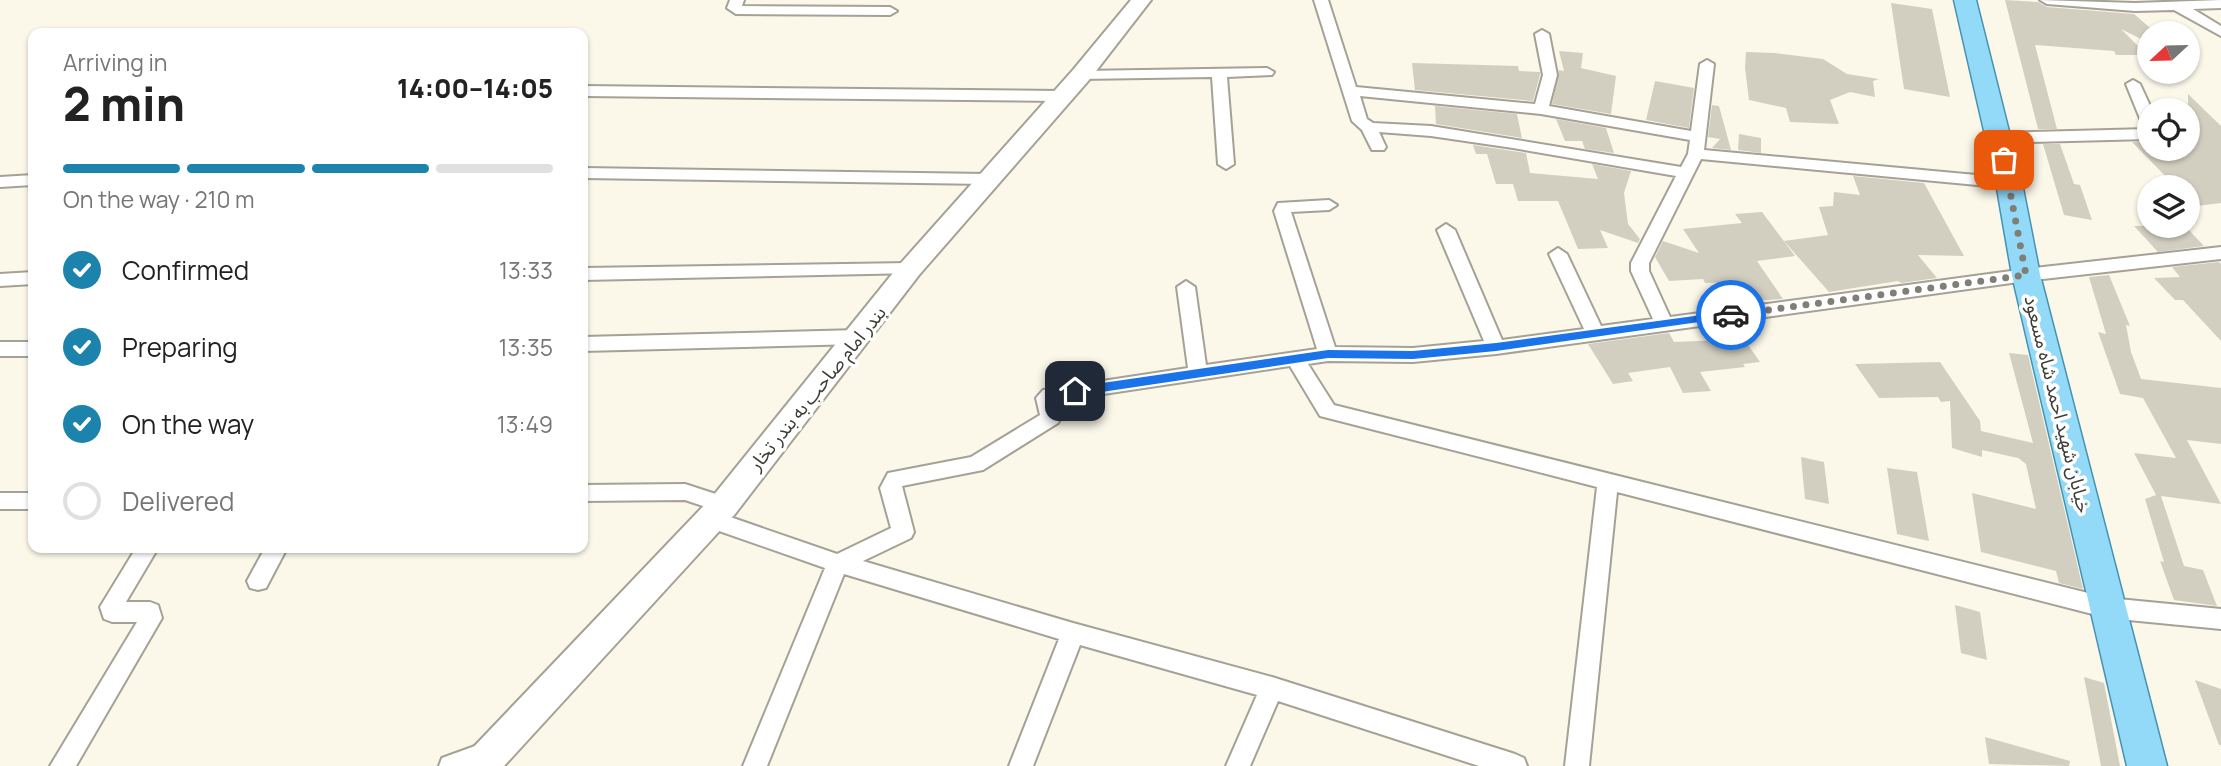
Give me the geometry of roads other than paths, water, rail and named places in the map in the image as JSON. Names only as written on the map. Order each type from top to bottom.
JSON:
[{"type":"main road","name":"بندر امام صاحب به بندر تخار","points":[[486,759],[717,512],[911,269],[1081,75],[1141,0]]},
{"type":"main road","name":"خیابان شهید احمد شاه مسعود","points":[[1965,0],[2009,183],[2026,275],[2147,766]]},
{"type":"street","points":[[737,0],[734,8],[736,10],[890,11]]},
{"type":"street","points":[[1321,0],[1353,91],[1360,121],[1369,127],[1431,131],[1686,173]]},
{"type":"street","points":[[2047,0],[2135,7],[2221,4]]},
{"type":"street","points":[[2177,6],[2221,32]]},
{"type":"street","points":[[1541,109],[1550,75],[1542,34]]},
{"type":"street","points":[[1664,324],[1640,271],[1640,263],[1686,173],[1696,145],[1707,64]]},
{"type":"street","points":[[1081,75],[1267,72]]},
{"type":"street","points":[[1219,73],[1226,164]]},
{"type":"street","points":[[2133,84],[2139,98]]},
{"type":"street","points":[[588,91],[1060,96]]},
{"type":"street","points":[[1353,91],[1541,109],[1696,145],[2009,183]]},
{"type":"street","points":[[1369,127],[1378,147]]},
{"type":"street","points":[[1998,138],[2137,134]]},
{"type":"street","points":[[588,173],[988,179]]},
{"type":"street","points":[[0,182],[28,180]]},
{"type":"street","points":[[1328,354],[1282,211],[1284,207],[1292,205],[1329,205]]},
{"type":"street","points":[[1446,230],[1496,347]]},
{"type":"street","points":[[755,766],[838,563],[903,532],[890,488],[895,479],[975,464],[1051,418],[1046,398],[1050,395],[1328,354],[1413,355],[1496,347],[2026,275],[2221,253]]},
{"type":"street","points":[[1558,254],[1595,333]]},
{"type":"street","points":[[588,274],[911,269]]},
{"type":"street","points":[[0,280],[28,278]]},
{"type":"street","points":[[1186,287],[1198,373]]},
{"type":"street","points":[[588,344],[859,337]]},
{"type":"street","points":[[0,349],[28,349]]},
{"type":"street","points":[[1295,359],[1327,411],[2108,608],[2221,619]]},
{"type":"street","points":[[1577,766],[1608,482]]},
{"type":"street","points":[[588,493],[685,492],[717,512],[838,563],[1073,634],[1272,688],[1515,766]]},
{"type":"street","points":[[0,501],[28,501]]},
{"type":"street","points":[[62,766],[151,618],[150,612],[112,612],[111,607],[144,553]]},
{"type":"street","points":[[258,581],[273,553]]},
{"type":"street","points":[[1021,766],[1073,634]]},
{"type":"street","points":[[1238,766],[1272,688]]},
{"type":"street","points":[[451,766],[486,759]]}]
